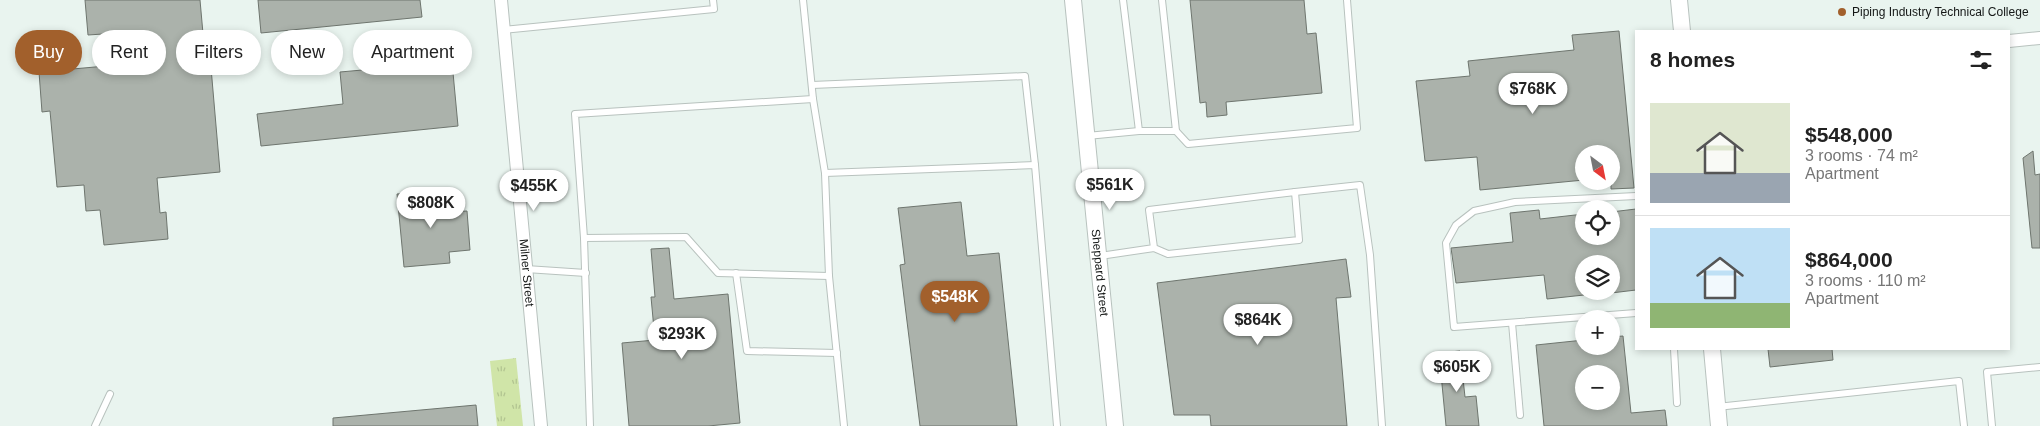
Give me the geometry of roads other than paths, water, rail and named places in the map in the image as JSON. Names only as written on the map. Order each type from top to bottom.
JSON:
[{"type":"street","name":"Milner Street","points":[[500,0],[541,426]]},
{"type":"street","name":"Sheppard Street","points":[[1073,0],[1100,256],[1115,426]]},
{"type":"street","points":[[1679,0],[1682,30]]},
{"type":"street","points":[[2010,41],[2040,38]]},
{"type":"street","points":[[1712,350],[1719,426]]},
{"type":"lane","points":[[503,30],[714,9],[713,0]]},
{"type":"lane","points":[[803,0],[813,99],[825,173],[829,276],[844,426]]},
{"type":"lane","points":[[1124,0],[1139,131]]},
{"type":"lane","points":[[1162,0],[1176,131],[1188,144],[1357,128],[1347,0]]},
{"type":"lane","points":[[812,85],[1025,76],[1057,426]]},
{"type":"lane","points":[[590,426],[586,273],[575,114],[813,99]]},
{"type":"lane","points":[[1086,136],[1139,131],[1176,131]]},
{"type":"lane","points":[[825,173],[1034,165]]},
{"type":"lane","points":[[1154,248],[1149,210],[1360,184],[1370,255],[1382,426]]},
{"type":"lane","points":[[1100,256],[1154,248],[1168,254],[1299,240],[1295,192]]},
{"type":"lane","points":[[1635,196],[1515,202],[1474,211],[1456,225],[1446,243],[1454,327],[1635,313]]},
{"type":"lane","points":[[584,238],[686,237],[718,273],[829,276]]},
{"type":"lane","points":[[525,269],[586,273]]},
{"type":"lane","points":[[736,273],[747,351],[836,352]]},
{"type":"lane","points":[[1512,323],[1520,416]]},
{"type":"lane","points":[[1674,350],[1677,403]]},
{"type":"lane","points":[[1992,426],[1988,372],[2040,367]]},
{"type":"lane","points":[[1717,406],[1959,381],[1964,426]]},
{"type":"lane","points":[[95,426],[110,394]]},
{"type":"place","name":"Piping Industry Technical College","points":[[1842,12]]}]
